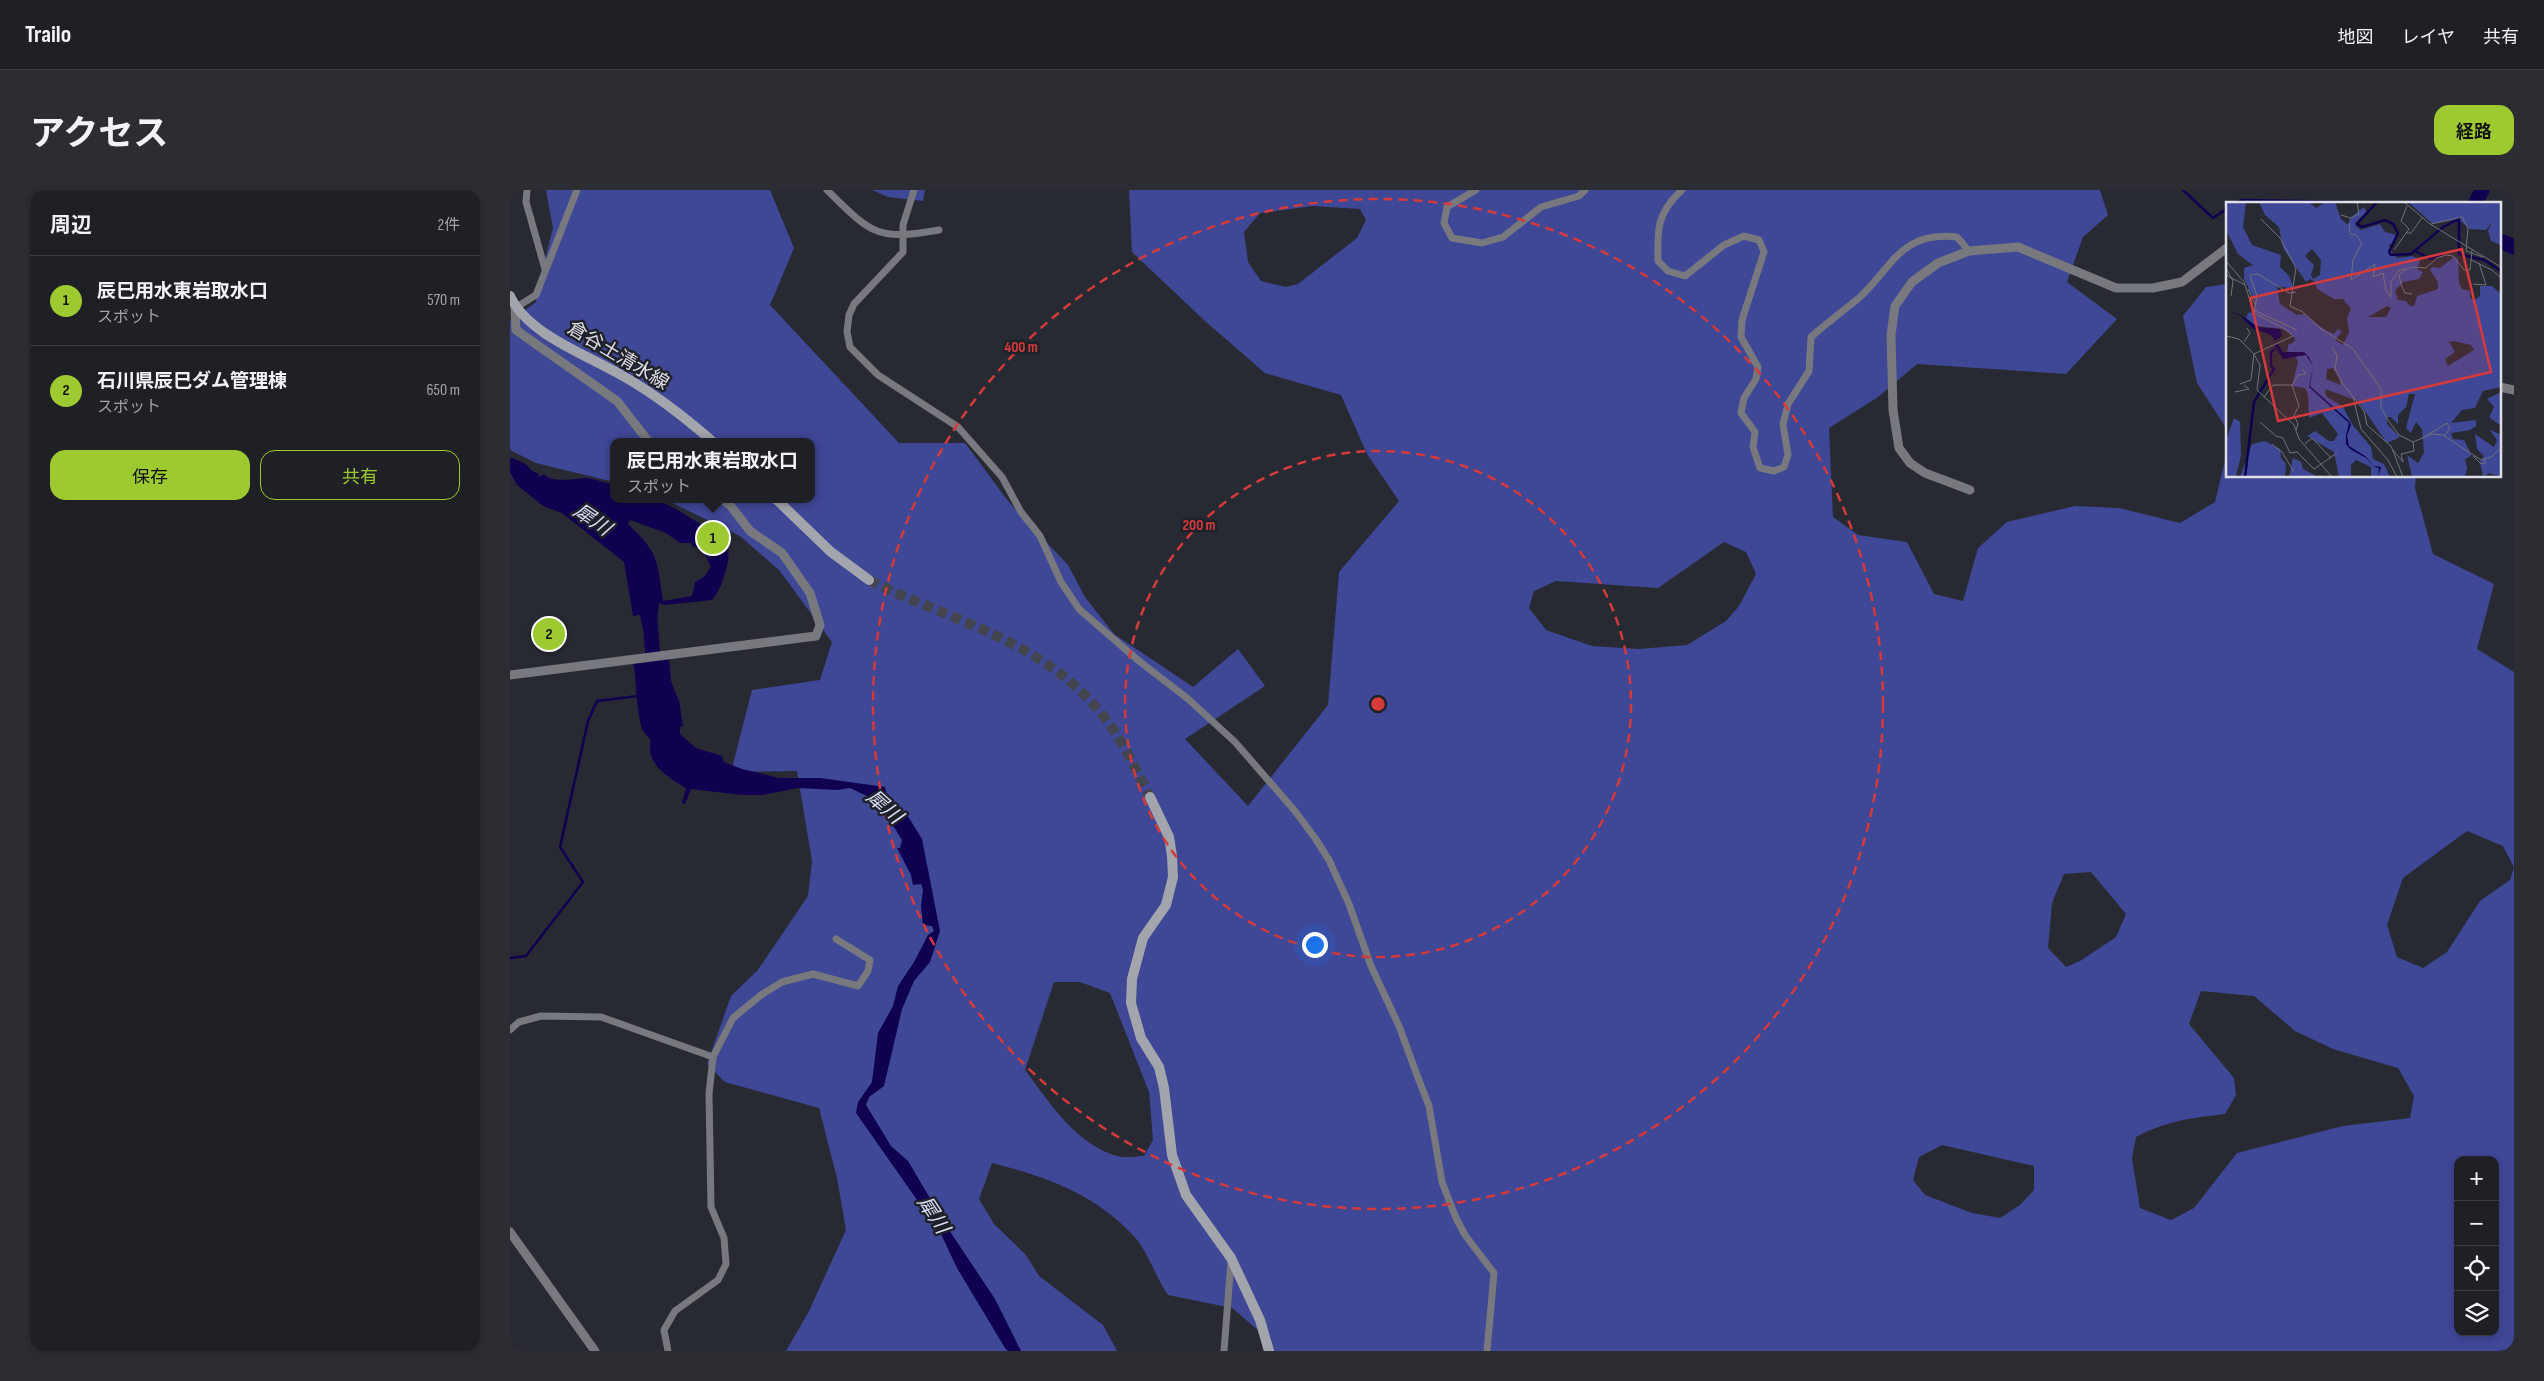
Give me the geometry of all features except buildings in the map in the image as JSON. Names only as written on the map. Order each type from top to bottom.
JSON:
[{"type":"main road","name":"倉谷土清水線","points":[[510,296],[515,308],[539,330],[625,377],[708,438]]},
{"type":"main road","points":[[780,503],[831,552],[869,580]]},
{"type":"main road","points":[[1150,796],[1169,837],[1172,856],[1172,877],[1166,905],[1143,938],[1132,979],[1131,1003],[1142,1038],[1159,1067],[1164,1088],[1172,1155],[1186,1195],[1231,1258],[1260,1320],[1269,1351]]},
{"type":"street","points":[[527,190],[526,202],[545,269]]},
{"type":"street","points":[[577,190],[536,295],[515,308],[516,330],[617,402],[646,438]]},
{"type":"street","points":[[827,190],[855,217],[870,228],[884,234],[902,236],[939,230]]},
{"type":"street","points":[[914,190],[903,224],[903,252],[854,304],[849,315],[847,332],[850,347],[878,375],[958,427],[1002,476],[1021,512],[1040,536],[1061,582],[1079,609],[1139,661],[1187,698],[1235,742],[1295,811],[1329,860],[1349,904],[1371,966],[1399,1026],[1429,1106],[1442,1182],[1456,1218],[1465,1236],[1494,1273],[1488,1351]]},
{"type":"street","points":[[1476,190],[1447,207],[1444,223],[1452,238],[1482,243],[1502,237],[1541,207],[1579,196],[1585,190]]},
{"type":"street","points":[[1682,190],[1670,201],[1657,228],[1658,261],[1668,271],[1685,276],[1724,245],[1744,236],[1758,240],[1764,252],[1742,320],[1741,337],[1758,367],[1756,379],[1744,398],[1741,413],[1755,432],[1753,447],[1760,468],[1774,471],[1784,467],[1788,455],[1783,424],[1788,404],[1809,371],[1812,337],[1860,296],[1888,263],[1908,245],[1943,235],[1958,237],[1969,251]]},
{"type":"street","points":[[1970,490],[1925,473],[1910,463],[1899,448],[1893,410],[1891,335],[1895,306],[1912,282],[1938,263],[1969,251],[2018,247],[2116,288],[2153,288],[2182,282],[2226,248]]},
{"type":"street","points":[[510,676],[816,636],[820,625],[810,593],[782,553],[750,531],[726,503]]},
{"type":"street","points":[[668,1351],[664,1330],[675,1311],[718,1280],[726,1264],[724,1238],[711,1208],[709,1094],[713,1057],[733,1018],[761,995],[782,982],[813,974],[858,986],[868,971],[870,960],[836,938]]},
{"type":"street","points":[[510,1030],[519,1022],[541,1016],[601,1017],[713,1057]]},
{"type":"street","points":[[510,1232],[595,1351]]},
{"type":"street","points":[[1224,1351],[1231,1258]]},
{"type":"shaded area","points":[[546,190],[770,190],[794,248],[770,305],[899,443],[965,443],[1008,501],[1068,565],[1085,597],[1114,634],[1193,687],[1238,649],[1265,686],[1185,739],[1248,806],[1328,705],[1339,572],[1399,501],[1367,454],[1341,395],[1265,373],[1205,321],[1132,252],[1129,190],[2100,190],[2108,215],[2083,237],[2067,282],[2117,319],[2066,374],[1917,364],[1878,397],[1829,428],[1833,517],[1858,535],[1907,542],[1934,594],[1963,601],[1978,548],[2007,522],[2075,506],[2119,508],[2180,523],[2215,502],[2226,456],[2226,478],[2416,478],[2415,488],[2433,554],[2494,584],[2477,649],[2514,672],[2514,867],[2514,1351],[1269,1351],[1266,1337],[1232,1308],[1168,1295],[1138,1241],[1123,1225],[1090,1200],[1053,1182],[992,1163],[979,1199],[994,1224],[1026,1255],[1039,1276],[1103,1325],[1117,1351],[786,1351],[808,1313],[846,1230],[837,1178],[819,1108],[725,1082],[707,1064],[731,996],[757,971],[808,896],[812,861],[797,771],[731,772],[752,690],[820,680],[832,642],[779,570],[740,536],[672,503],[815,503],[815,438],[610,438],[610,481],[536,463],[510,449],[510,321],[536,302],[536,295],[553,228]],"holes":[[[1313,206],[1360,209],[1366,220],[1357,238],[1298,284],[1286,287],[1261,281],[1248,262],[1244,232],[1260,213]],[[1724,542],[1746,552],[1756,574],[1739,606],[1726,621],[1687,645],[1639,649],[1592,646],[1546,630],[1529,608],[1534,591],[1556,581],[1658,588]],[[2467,831],[2503,846],[2514,867],[2510,880],[2480,901],[2447,952],[2423,968],[2397,957],[2387,925],[2403,878]],[[2091,872],[2126,914],[2116,937],[2080,961],[2066,967],[2048,948],[2052,903],[2064,874]],[[1054,982],[1080,982],[1110,993],[1149,1092],[1153,1140],[1144,1156],[1121,1157],[1105,1152],[1091,1144],[1066,1122],[1025,1070]],[[2201,991],[2254,996],[2295,1031],[2333,1049],[2398,1068],[2414,1096],[2410,1118],[2343,1126],[2237,1153],[2194,1208],[2171,1220],[2140,1208],[2132,1159],[2136,1137],[2158,1127],[2179,1121],[2225,1114],[2236,1095],[2234,1078],[2189,1024]],[[1942,1145],[2034,1166],[2034,1190],[2020,1205],[2000,1218],[1972,1213],[1925,1195],[1913,1180],[1919,1157]]]},
{"type":"shaded area","points":[[872,190],[925,190],[923,201],[888,197]]},
{"type":"shaded area","points":[[2226,284],[2226,428],[2197,383],[2183,316],[2206,287]]},
{"type":"water","points":[[510,460],[518,464],[520,470],[538,473],[539,477],[544,474],[558,480],[587,478],[610,484],[610,503],[664,503],[670,506],[717,537],[728,550],[729,555],[726,569],[715,596],[712,600],[664,605],[659,603],[658,629],[654,629],[653,624],[647,625],[647,630],[643,630],[640,615],[633,616],[624,562],[562,513],[543,506],[517,485],[510,472]],"holes":[[[630,520],[666,533],[680,543],[691,543],[693,547],[702,548],[711,567],[704,577],[695,582],[692,596],[663,601],[655,558],[646,542],[628,524]]]},
{"type":"water","points":[[669,658],[671,681],[679,701],[683,726],[680,727],[680,734],[696,748],[722,756],[724,762],[742,769],[779,778],[820,778],[885,787],[887,797],[909,818],[922,839],[940,931],[930,962],[914,981],[902,1009],[884,1086],[869,1097],[866,1105],[891,1146],[908,1161],[947,1227],[995,1299],[1021,1351],[1008,1351],[1005,1348],[957,1268],[941,1234],[856,1113],[858,1102],[872,1082],[878,1033],[893,1006],[898,986],[914,962],[928,935],[934,931],[932,926],[923,925],[921,906],[923,890],[921,884],[913,885],[911,875],[897,848],[900,848],[902,840],[892,824],[895,813],[873,799],[850,788],[837,790],[798,788],[763,795],[741,795],[691,789],[685,804],[682,803],[686,788],[666,775],[651,756],[651,741],[643,731],[640,722],[633,662]]},
{"type":"waterway","points":[[2183,190],[2213,218],[2226,209]]},
{"type":"waterway","points":[[2476,202],[2482,190]]},
{"type":"waterway","points":[[2238,202],[2241,200],[2351,202]]},
{"type":"waterway","points":[[2502,242],[2514,247]]},
{"type":"waterway","name":"犀川","points":[[510,465],[521,470],[536,485]]},
{"type":"waterway","name":"犀川","points":[[649,605],[654,672]]},
{"type":"waterway","points":[[510,958],[526,956],[583,882],[560,847],[588,721],[597,701],[638,696]]},
{"type":"tunnel","points":[[869,580],[988,632],[1045,663],[1071,683],[1095,706],[1111,726],[1150,797]]},
{"type":"place","name":"辰巳用水東岩取水口","points":[[713,538]]},
{"type":"place","name":"石川県辰巳ダム管理棟","points":[[549,634]]}]
